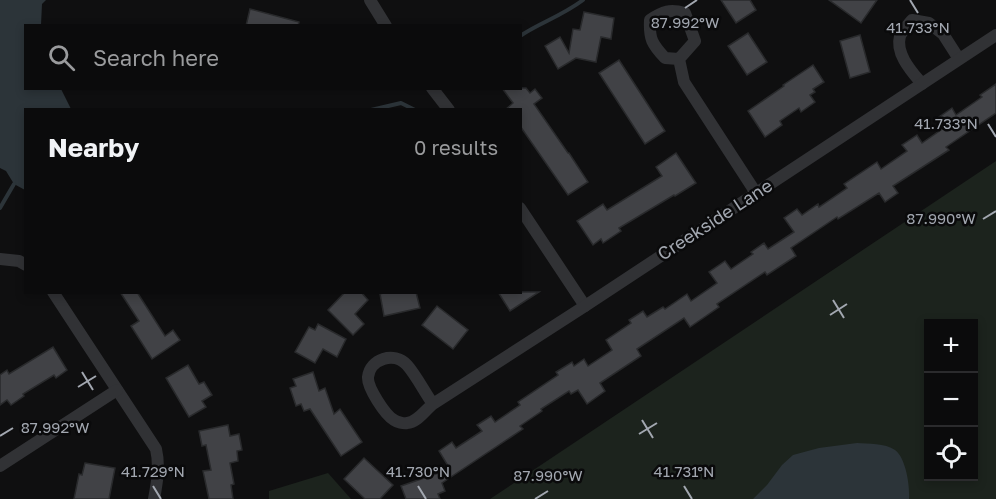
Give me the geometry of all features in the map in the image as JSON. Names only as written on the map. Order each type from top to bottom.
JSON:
[{"type":"street","points":[[370,0],[385,24]]},
{"type":"street","points":[[922,84],[908,68],[900,52],[900,36],[912,20],[929,23],[943,34],[959,60]]},
{"type":"street","name":"Creekside Lane","points":[[433,404],[407,365],[397,358],[389,357],[379,361],[371,369],[368,378],[370,388],[388,415],[396,421],[407,423],[418,419],[433,404],[996,35]]},
{"type":"street","points":[[680,59],[684,82],[756,193]]},
{"type":"street","points":[[434,90],[447,108]]},
{"type":"street","points":[[522,211],[585,306]]},
{"type":"street","points":[[0,259],[19,261],[24,264]]},
{"type":"street","points":[[55,294],[156,449],[158,471],[154,499]]},
{"type":"street","points":[[0,466],[117,390]]},
{"type":"shaded area","points":[[0,0],[46,0],[42,4],[41,24],[24,24],[24,90],[62,90],[70,108],[24,108],[24,189],[14,184],[6,171],[0,168]]},
{"type":"shaded area","points":[[996,161],[996,499],[490,499]]},
{"type":"shaded area","points":[[857,443],[886,446],[899,454],[906,473],[909,499],[753,499],[793,455],[819,448]]},
{"type":"shaded area","points":[[328,473],[351,499],[269,499],[269,491]]},
{"type":"building","points":[[721,0],[750,0],[756,10],[736,23]]},
{"type":"building","points":[[829,0],[877,0],[861,23]]},
{"type":"building","points":[[250,9],[299,22],[298,24],[246,24]]},
{"type":"building","points":[[584,12],[614,18],[611,39],[601,37],[596,62],[576,58],[558,69],[545,46],[560,37],[569,53],[573,29],[580,30]]},
{"type":"building","points":[[748,33],[767,62],[747,75],[728,46]]},
{"type":"building","points":[[860,35],[870,72],[850,78],[840,41]]},
{"type":"building","points":[[619,60],[665,131],[645,144],[599,73]]},
{"type":"building","points":[[813,65],[824,82],[813,89],[815,92],[810,95],[815,102],[801,112],[799,108],[780,121],[782,125],[765,137],[748,111]]},
{"type":"building","points":[[996,84],[996,113],[946,147],[949,150],[893,186],[898,193],[885,202],[879,193],[838,219],[837,217],[791,248],[796,256],[767,275],[765,272],[717,304],[719,307],[690,327],[684,318],[637,349],[641,356],[600,383],[605,391],[587,404],[578,390],[571,394],[569,391],[541,409],[542,411],[520,426],[523,429],[442,483],[445,491],[438,494],[440,499],[406,499],[401,486],[450,469],[439,451],[452,442],[456,448],[482,431],[477,425],[491,416],[495,422],[520,405],[518,402],[558,375],[556,372],[572,362],[574,366],[584,359],[588,366],[612,350],[606,340],[631,323],[629,320],[643,311],[647,317],[663,307],[665,309],[687,294],[691,301],[717,283],[709,272],[725,261],[731,269],[753,254],[751,252],[764,243],[768,249],[794,232],[784,218],[797,209],[802,215],[818,204],[819,207],[847,188],[844,184],[877,162],[881,169],[907,151],[902,145],[917,135],[922,143],[945,127],[939,117],[952,108],[956,115]]},
{"type":"building","points":[[526,88],[530,93],[535,89],[542,98],[534,104],[588,182],[568,195],[522,129],[522,108],[507,108],[513,103],[503,90]]},
{"type":"building","points":[[676,153],[696,183],[619,228],[621,231],[603,243],[601,239],[593,245],[577,221],[603,204],[607,210],[662,176],[656,167]]},
{"type":"building","points":[[539,292],[510,311],[499,294]]},
{"type":"building","points":[[121,294],[138,294],[165,336],[173,330],[180,340],[152,359],[131,326],[139,321]]},
{"type":"building","points":[[343,294],[363,294],[368,300],[355,314],[364,324],[353,335],[328,310]]},
{"type":"building","points":[[380,294],[416,294],[420,308],[384,316]]},
{"type":"building","points":[[437,306],[468,330],[453,349],[422,325]]},
{"type":"building","points":[[318,324],[346,339],[337,357],[323,349],[315,363],[295,352],[309,327],[315,330]]},
{"type":"building","points":[[53,347],[67,370],[56,378],[54,375],[23,394],[24,396],[11,405],[7,400],[0,405],[0,375],[7,370],[9,374]]},
{"type":"building","points":[[188,365],[199,384],[204,382],[212,395],[202,401],[206,407],[189,417],[166,378]]},
{"type":"building","points":[[313,372],[319,391],[325,388],[334,414],[340,409],[362,442],[341,456],[310,409],[304,411],[301,404],[296,406],[290,388],[296,386],[293,379]]},
{"type":"building","points":[[228,425],[230,436],[239,434],[242,450],[237,451],[238,461],[230,463],[234,484],[231,485],[233,499],[209,499],[203,471],[211,470],[206,445],[202,446],[199,431]]},
{"type":"building","points":[[364,458],[393,485],[380,499],[365,499],[344,479]]},
{"type":"building","points":[[85,463],[115,468],[109,499],[74,499],[79,474],[82,475]]},
{"type":"waterway","points":[[522,35],[583,0]]},
{"type":"waterway","points":[[380,108],[401,103],[411,108]]},
{"type":"waterway","points":[[0,208],[14,184]]}]
